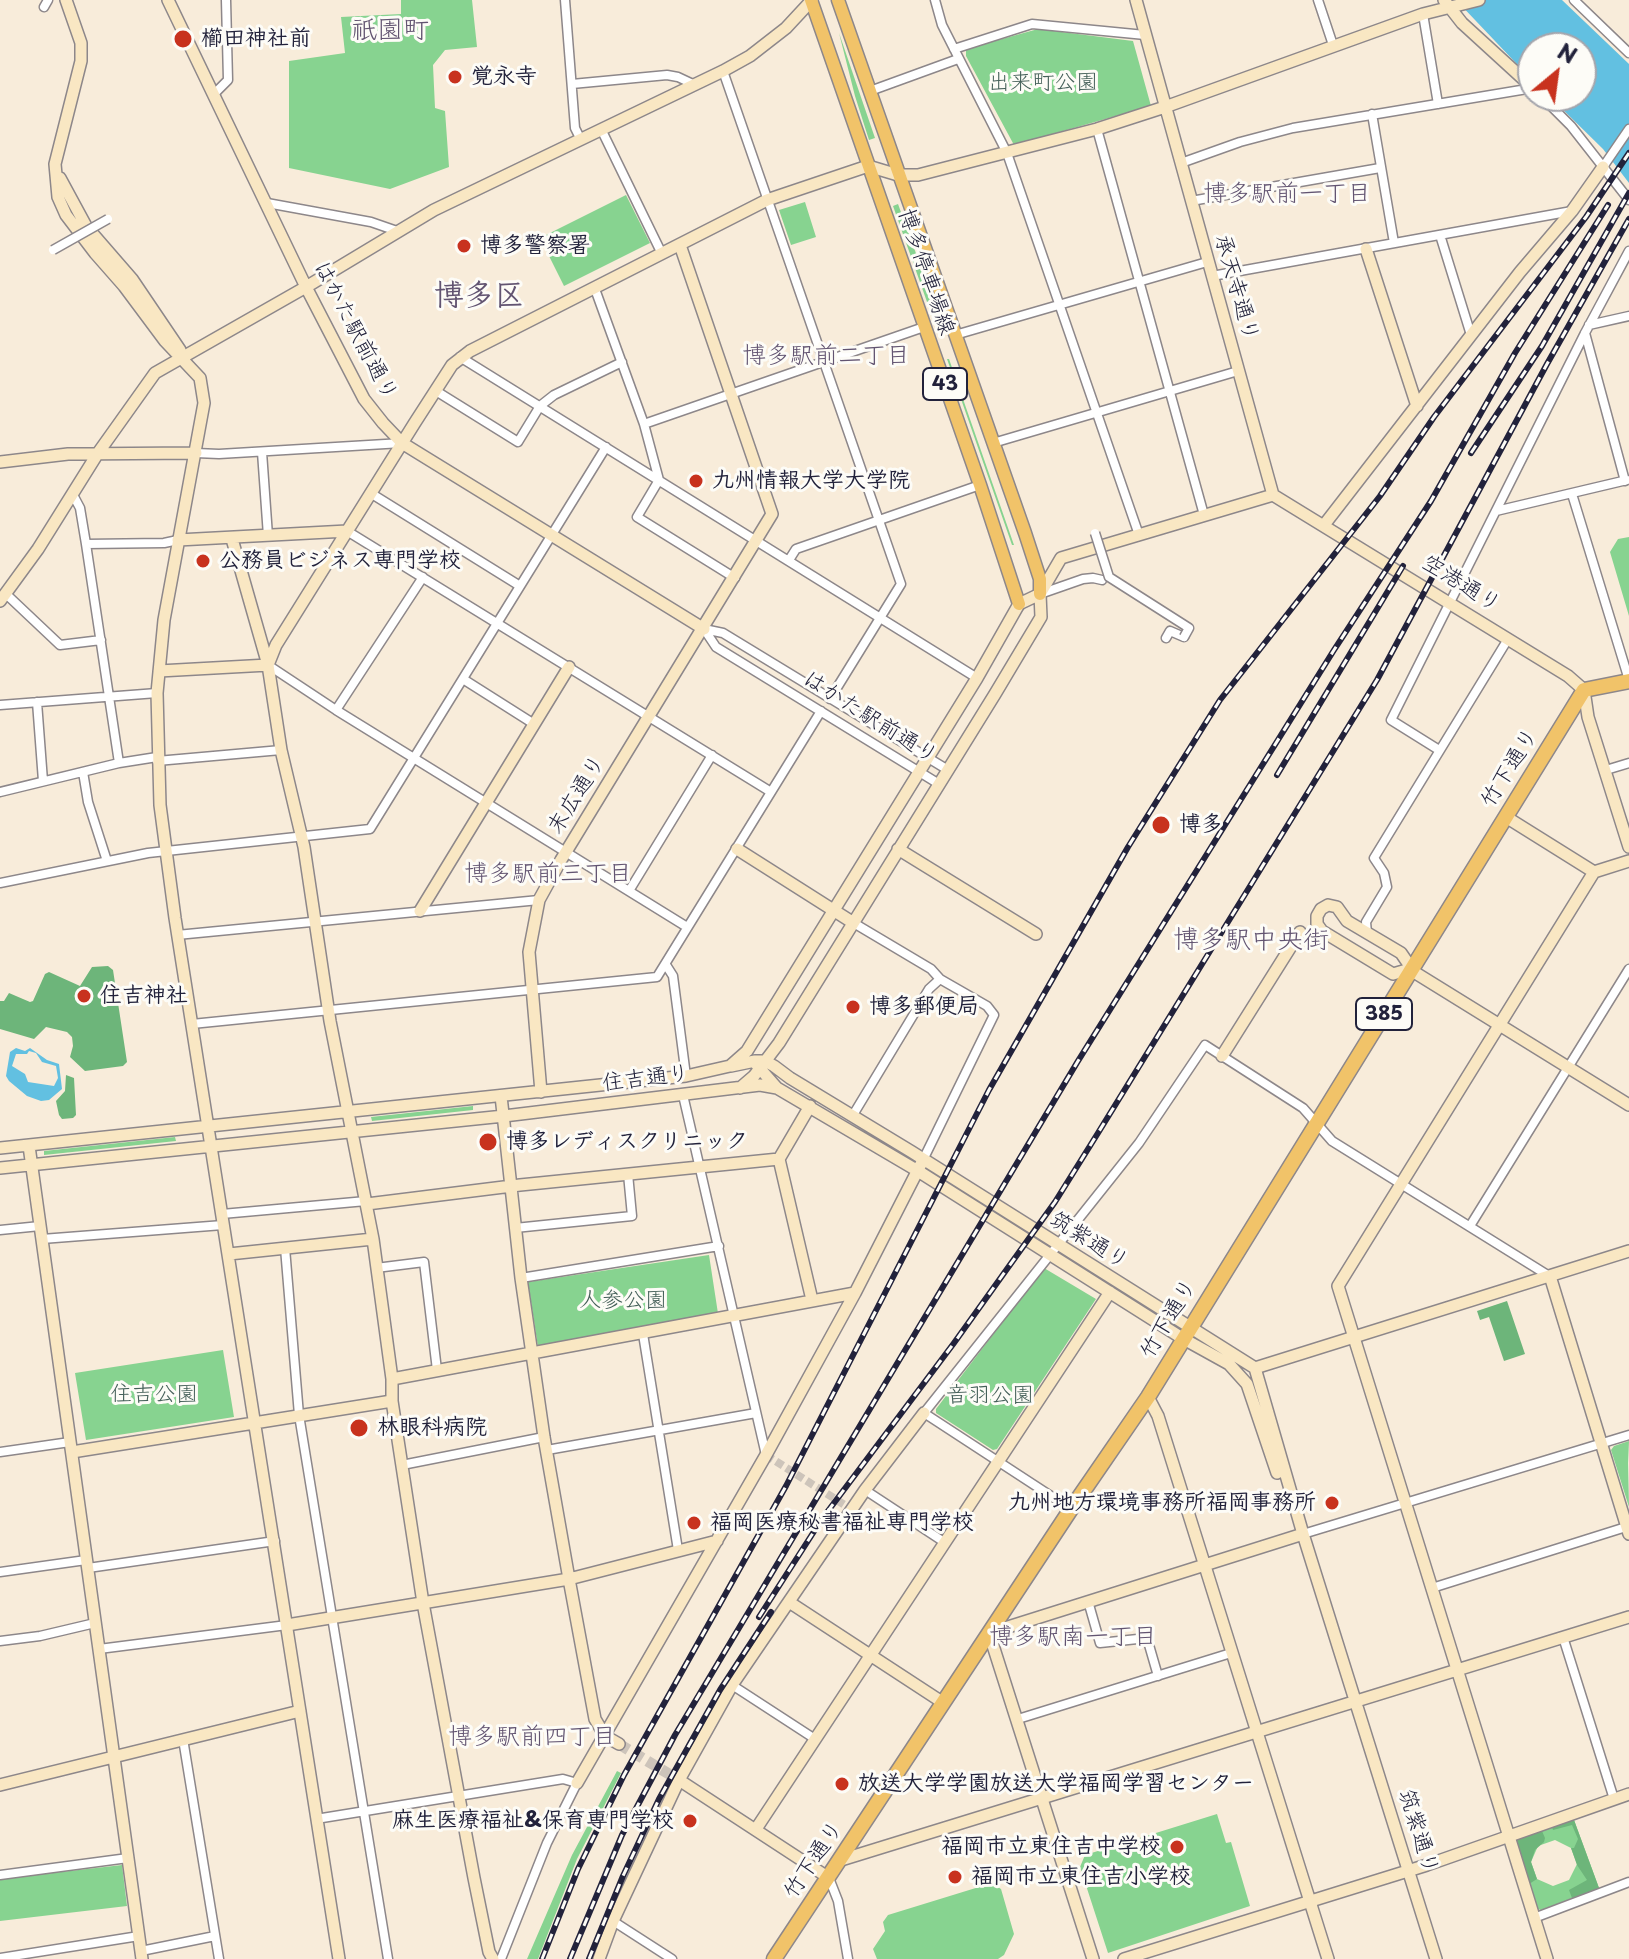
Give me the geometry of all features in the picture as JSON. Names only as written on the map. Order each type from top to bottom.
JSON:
[{"type":"highway","points":[[1584,690],[1629,681]]},
{"type":"highway","name":"竹下通り","points":[[774,1959],[942,1702],[1148,1397],[1584,690]]},
{"type":"main road","name":"博多停車場線","points":[[811,0],[1019,604]]},
{"type":"main road","name":"博多停車場線","points":[[838,0],[1040,579],[1040,594]]},
{"type":"street","points":[[66,0],[81,43],[81,61],[59,144],[56,170],[86,226],[132,279],[174,337],[183,358],[200,378],[204,403],[167,597],[157,693],[157,759],[165,851],[177,935],[339,1959]]},
{"type":"street","name":"はかた駅前通り","points":[[168,0],[306,287],[364,399],[402,443],[704,629],[723,633],[948,770]]},
{"type":"street","points":[[215,93],[228,80],[226,0]]},
{"type":"street","points":[[565,0],[575,128],[581,140]]},
{"type":"street","points":[[101,640],[60,645],[3,593],[38,549],[98,453],[155,373],[397,231],[490,182],[602,131],[750,56],[786,28],[811,0]]},
{"type":"street","points":[[935,0],[942,25],[1007,153],[1139,535]]},
{"type":"street","name":"承天寺通り","points":[[1136,0],[1273,495]]},
{"type":"street","points":[[1318,0],[1333,45]]},
{"type":"street","points":[[268,665],[276,645],[347,531],[460,357],[767,200],[868,166],[898,175],[918,175],[1097,129],[1447,4],[1479,0]]},
{"type":"street","points":[[1574,0],[1629,53]]},
{"type":"street","points":[[1447,4],[1462,23],[1517,73]]},
{"type":"street","points":[[1423,14],[1438,104]]},
{"type":"street","points":[[954,49],[1032,24],[1145,35]]},
{"type":"street","points":[[1616,41],[1629,37]]},
{"type":"street","points":[[870,91],[958,59]]},
{"type":"street","points":[[723,71],[901,584],[830,699]]},
{"type":"street","points":[[572,84],[667,75],[695,85]]},
{"type":"street","points":[[1181,163],[1240,142],[1293,128],[1517,92]]},
{"type":"street","points":[[1557,112],[1605,164],[1629,200]]},
{"type":"street","points":[[1372,114],[1394,243]]},
{"type":"street","points":[[1097,129],[1204,515]]},
{"type":"street","points":[[1324,525],[1471,335],[1572,211],[1629,129]]},
{"type":"street","points":[[602,131],[662,254]]},
{"type":"street","points":[[1191,201],[1380,168]]},
{"type":"street","points":[[267,203],[371,222],[397,231]]},
{"type":"street","points":[[1212,276],[1572,211]]},
{"type":"street","points":[[53,250],[108,219]]},
{"type":"street","points":[[1440,235],[1471,335]]},
{"type":"street","name":"末広通り","points":[[541,1092],[530,990],[530,935],[539,900],[772,514],[680,245]]},
{"type":"street","points":[[1366,249],[1417,406]]},
{"type":"street","points":[[1439,750],[1391,720],[1629,251]]},
{"type":"street","points":[[955,335],[1207,262]]},
{"type":"street","points":[[595,289],[644,424],[659,480],[637,517],[735,578]]},
{"type":"street","points":[[1587,329],[1629,316]]},
{"type":"street","points":[[644,424],[924,327]]},
{"type":"street","points":[[1496,511],[1627,480],[1587,329]]},
{"type":"street","points":[[460,357],[977,678]]},
{"type":"street","points":[[436,391],[518,442],[540,406],[554,395],[622,362]]},
{"type":"street","points":[[993,443],[1238,371]]},
{"type":"street","points":[[0,462],[68,454],[262,452],[402,443]]},
{"type":"street","points":[[0,883],[165,851],[370,829],[606,447]]},
{"type":"street","points":[[262,452],[268,536]]},
{"type":"street","points":[[789,560],[796,549],[980,485]]},
{"type":"street","points":[[72,493],[80,508],[119,763]]},
{"type":"street","points":[[372,494],[520,586]]},
{"type":"street","points":[[1572,494],[1629,681]]},
{"type":"street","points":[[740,1088],[779,1043],[1041,617],[1040,594],[1061,558],[1273,495]]},
{"type":"street","name":"空港通り","points":[[1273,495],[1568,676],[1584,690]]},
{"type":"street","points":[[86,544],[164,543],[347,531],[771,792]]},
{"type":"street","points":[[1095,533],[1104,582]]},
{"type":"street","points":[[232,539],[268,665],[281,750],[302,837],[329,1011],[373,1239],[392,1379],[392,1401],[423,1603],[489,1952],[493,1959]]},
{"type":"street","points":[[336,710],[423,577]]},
{"type":"street","points":[[730,1066],[747,1051],[920,772],[1019,604],[1040,594],[1093,578],[1189,628],[1184,637],[1170,631],[1166,638]]},
{"type":"street","name":"はかた駅前通り","points":[[704,629],[716,647],[939,784]]},
{"type":"street","points":[[1367,933],[1366,922],[1387,887],[1384,873],[1374,858],[1508,639]]},
{"type":"street","points":[[159,671],[268,665],[687,927]]},
{"type":"street","points":[[420,911],[569,667]]},
{"type":"street","points":[[463,679],[534,724]]},
{"type":"street","points":[[1584,690],[1588,717],[1629,847]]},
{"type":"street","points":[[0,705],[157,693]]},
{"type":"street","points":[[37,702],[43,781]]},
{"type":"street","points":[[192,1024],[657,977],[821,711]]},
{"type":"street","points":[[0,792],[119,763],[281,750]]},
{"type":"street","points":[[629,891],[712,755]]},
{"type":"street","points":[[1606,770],[1629,763]]},
{"type":"street","points":[[83,772],[88,802],[107,861]]},
{"type":"street","points":[[1506,817],[1594,872]]},
{"type":"street","points":[[501,1959],[547,1843],[577,1783],[766,1455],[855,1293],[994,1015],[987,1006],[940,979],[931,969],[737,849]]},
{"type":"street","points":[[898,849],[1036,934]]},
{"type":"street","points":[[1547,1959],[1338,1286],[1594,872],[1629,861]]},
{"type":"street","points":[[177,935],[539,900]]},
{"type":"street","points":[[1410,969],[1393,974],[1322,931],[1317,924],[1321,909],[1328,905],[1337,907],[1347,921],[1401,953],[1410,969],[1629,1105]]},
{"type":"street","points":[[1222,1056],[1300,932]]},
{"type":"street","points":[[666,965],[673,976],[686,1076]]},
{"type":"street","points":[[1470,1226],[1629,969]]},
{"type":"street","points":[[853,1115],[929,989],[940,979]]},
{"type":"street","points":[[757,1032],[753,1043],[760,1063]]},
{"type":"street","points":[[779,1043],[775,1062],[784,1074]]},
{"type":"street","points":[[599,1959],[613,1921],[679,1780],[732,1685],[865,1490],[1139,1143],[1205,1045],[1303,1108],[1328,1139],[1550,1276],[1628,1530],[1432,1588]]},
{"type":"street","points":[[730,1066],[760,1063]]},
{"type":"street","name":"筑紫通り","points":[[760,1063],[853,1115],[920,1165]]},
{"type":"street","name":"筑紫通り","points":[[760,1063],[777,1088],[920,1165],[1186,1333],[1229,1364],[1247,1384],[1297,1532],[1303,1534]]},
{"type":"street","name":"住吉通り","points":[[0,1148],[686,1076],[730,1066]]},
{"type":"street","name":"住吉通り","points":[[0,1168],[504,1116],[760,1085],[777,1088]]},
{"type":"street","points":[[683,1095],[766,1455]]},
{"type":"street","points":[[501,1096],[521,1278],[569,1579],[595,1719],[605,1736],[619,1744]]},
{"type":"street","points":[[810,1106],[779,1159],[812,1300]]},
{"type":"street","points":[[29,1146],[142,1955],[215,1936]]},
{"type":"street","points":[[42,1239],[779,1159]]},
{"type":"street","points":[[515,1228],[632,1216],[628,1174]]},
{"type":"street","points":[[0,1230],[40,1226]]},
{"type":"street","points":[[229,1254],[373,1239]]},
{"type":"street","points":[[521,1278],[719,1246]]},
{"type":"street","points":[[285,1248],[299,1415],[388,1959]]},
{"type":"street","name":"筑紫通り","points":[[1053,1249],[1110,1292],[1255,1368],[1303,1534],[1436,1959]]},
{"type":"street","points":[[1255,1368],[1629,1251]]},
{"type":"street","points":[[376,1268],[424,1262],[437,1370]]},
{"type":"street","points":[[756,1829],[1110,1292]]},
{"type":"street","points":[[392,1379],[855,1293]]},
{"type":"street","points":[[643,1334],[678,1550]]},
{"type":"street","points":[[1148,1397],[1158,1416],[1206,1565],[1328,1959]]},
{"type":"street","points":[[0,1452],[71,1447],[392,1401]]},
{"type":"street","points":[[547,1450],[756,1413]]},
{"type":"street","points":[[924,1413],[1071,1509]]},
{"type":"street","points":[[1093,1959],[989,1633],[1629,1435]]},
{"type":"street","points":[[402,1465],[544,1437]]},
{"type":"street","points":[[865,1490],[944,1542]]},
{"type":"street","points":[[0,1572],[275,1541]]},
{"type":"street","points":[[99,1649],[287,1625],[569,1579],[717,1541]]},
{"type":"street","points":[[1088,1601],[1100,1643],[1147,1638],[1158,1676]]},
{"type":"street","points":[[789,1602],[942,1702]]},
{"type":"street","points":[[841,1860],[1629,1617]]},
{"type":"street","points":[[0,1641],[40,1636],[95,1623]]},
{"type":"street","points":[[1563,1637],[1614,1799]]},
{"type":"street","points":[[1018,1719],[1231,1653]]},
{"type":"street","points":[[732,1685],[815,1739]]},
{"type":"street","points":[[0,1785],[300,1711]]},
{"type":"street","points":[[183,1739],[219,1959]]},
{"type":"street","points":[[316,1819],[563,1779],[577,1783]]},
{"type":"street","points":[[679,1780],[829,1878],[838,1901],[848,1959]]},
{"type":"street","points":[[1124,1959],[1408,1870],[1629,1794]]},
{"type":"street","points":[[0,1875],[128,1858]]},
{"type":"street","points":[[1534,1918],[1629,1882]]},
{"type":"street","points":[[613,1921],[672,1959]]},
{"type":"street","points":[[0,1958],[139,1936]]},
{"type":"green space","points":[[401,0],[472,0],[477,47],[445,50],[433,65],[435,108],[445,111],[449,167],[390,189],[289,168],[289,61],[345,53],[341,17],[401,14]]},
{"type":"green space","name":"出来町公園","points":[[1038,29],[1133,41],[1151,106],[1014,145],[966,56],[966,49]]},
{"type":"green space","points":[[839,33],[875,138],[869,140],[855,96]]},
{"type":"green space","points":[[626,195],[650,243],[564,286],[540,238]]},
{"type":"green space","points":[[805,202],[816,237],[791,245],[779,210]]},
{"type":"green space","points":[[898,204],[938,314],[932,316],[893,206]]},
{"type":"green space","points":[[949,359],[1014,545],[1012,545]]},
{"type":"green space","points":[[1629,537],[1629,616],[1610,552],[1618,539]]},
{"type":"green space","points":[[108,966],[113,970],[127,1062],[123,1066],[85,1071],[70,1057],[72,1037],[67,1032],[46,1027],[34,1039],[0,1029],[0,1001],[4,1001],[9,993],[30,1002],[49,972],[80,986],[92,967]]},
{"type":"green space","points":[[66,1075],[74,1078],[76,1115],[62,1119],[56,1101],[65,1091]]},
{"type":"green space","points":[[473,1106],[473,1110],[372,1121],[371,1117]]},
{"type":"green space","points":[[175,1137],[176,1141],[44,1155],[44,1151]]},
{"type":"green space","name":"人参公園","points":[[709,1255],[719,1320],[538,1347],[528,1282]]},
{"type":"green space","name":"音羽公園","points":[[1044,1268],[1096,1299],[997,1449],[993,1450],[936,1413],[936,1409]]},
{"type":"green space","points":[[1507,1301],[1525,1354],[1504,1361],[1489,1317],[1480,1320],[1477,1311]]},
{"type":"green space","name":"住吉公園","points":[[223,1350],[234,1417],[86,1440],[75,1373]]},
{"type":"green space","points":[[1629,1441],[1628,1463],[1629,1507],[1611,1450]]},
{"type":"green space","points":[[617,1771],[621,1773],[577,1859],[538,1959],[527,1959],[572,1855]]},
{"type":"green space","points":[[1217,1814],[1226,1843],[1231,1842],[1250,1906],[1108,1953],[1080,1867],[1085,1855]]},
{"type":"green space","points":[[1574,1820],[1599,1888],[1537,1909],[1516,1842]],"holes":[[[1555,1840],[1571,1848],[1577,1864],[1569,1880],[1553,1886],[1537,1879],[1531,1862],[1538,1846]]]},
{"type":"green space","points":[[1574,1820],[1599,1888],[1572,1898],[1569,1890],[1587,1880],[1571,1848],[1578,1839],[1572,1825],[1553,1830],[1552,1827]]},
{"type":"green space","points":[[1542,1831],[1544,1842],[1535,1850],[1531,1862],[1537,1879],[1529,1884],[1516,1842]]},
{"type":"green space","points":[[122,1865],[127,1906],[0,1921],[0,1879]]},
{"type":"green space","points":[[992,1883],[1001,1889],[1014,1934],[1004,1955],[998,1959],[877,1959],[873,1949],[885,1931],[883,1922],[888,1915]]},
{"type":"water","points":[[1456,0],[1562,0],[1596,32],[1517,32],[1517,64]]},
{"type":"water","points":[[1597,33],[1629,64],[1629,183],[1603,149],[1565,112],[1597,112]]},
{"type":"water","points":[[16,1048],[25,1051],[30,1048],[59,1064],[62,1089],[49,1100],[41,1101],[27,1096],[6,1076],[10,1052]],"holes":[[[36,1053],[42,1062],[56,1066],[58,1078],[54,1086],[28,1082],[25,1074],[12,1066],[16,1054]]]},
{"type":"tunnel","points":[[766,1455],[851,1509]]},
{"type":"tunnel","points":[[619,1744],[679,1780]]},
{"type":"railway","points":[[542,1959],[578,1869],[624,1775],[786,1486],[989,1090],[1128,847],[1220,700],[1380,496],[1434,417],[1586,217],[1629,153]]},
{"type":"railway","points":[[1471,453],[1542,346],[1629,193]]},
{"type":"railway","points":[[570,1959],[622,1835],[675,1735],[1078,1061],[1334,650],[1431,501],[1515,353],[1608,205]]},
{"type":"railway","points":[[759,1617],[822,1519],[1055,1202],[1098,1133],[1377,680],[1547,364],[1629,219]]},
{"type":"railway","points":[[1277,775],[1403,566]]},
{"type":"railway","points":[[589,1959],[659,1799],[720,1690],[771,1612]]},
{"type":"place","name":"櫛田神社前","points":[[183,39]]},
{"type":"place","name":"覚永寺","points":[[455,77]]},
{"type":"place","name":"博多警察署","points":[[464,246]]},
{"type":"place","name":"九州情報大学大学院","points":[[696,481]]},
{"type":"place","name":"公務員ビジネス専門学校","points":[[203,561]]},
{"type":"place","name":"博多","points":[[1161,825]]},
{"type":"place","name":"住吉神社","points":[[84,996]]},
{"type":"place","name":"博多郵便局","points":[[853,1007]]},
{"type":"place","name":"博多レディスクリニック","points":[[488,1142]]},
{"type":"place","name":"林眼科病院","points":[[359,1428]]},
{"type":"place","name":"九州地方環境事務所福岡事務所","points":[[1332,1503]]},
{"type":"place","name":"福岡医療秘書福祉専門学校","points":[[694,1523]]},
{"type":"place","name":"放送大学学園放送大学福岡学習センター","points":[[842,1784]]},
{"type":"place","name":"麻生医療福祉&保育専門学校","points":[[690,1821]]},
{"type":"place","name":"福岡市立東住吉中学校","points":[[1177,1847]]},
{"type":"place","name":"福岡市立東住吉小学校","points":[[955,1877]]},
{"type":"district","name":"祇園町","points":[[390,31]]},
{"type":"district","name":"博多駅前一丁目","points":[[1287,194]]},
{"type":"district","name":"博多区","points":[[479,297]]},
{"type":"district","name":"博多駅前二丁目","points":[[826,356]]},
{"type":"district","name":"博多駅前三丁目","points":[[548,874]]},
{"type":"district","name":"博多駅中央街","points":[[1251,941]]},
{"type":"district","name":"博多駅南一丁目","points":[[1073,1637]]},
{"type":"district","name":"博多駅前四丁目","points":[[532,1737]]}]
